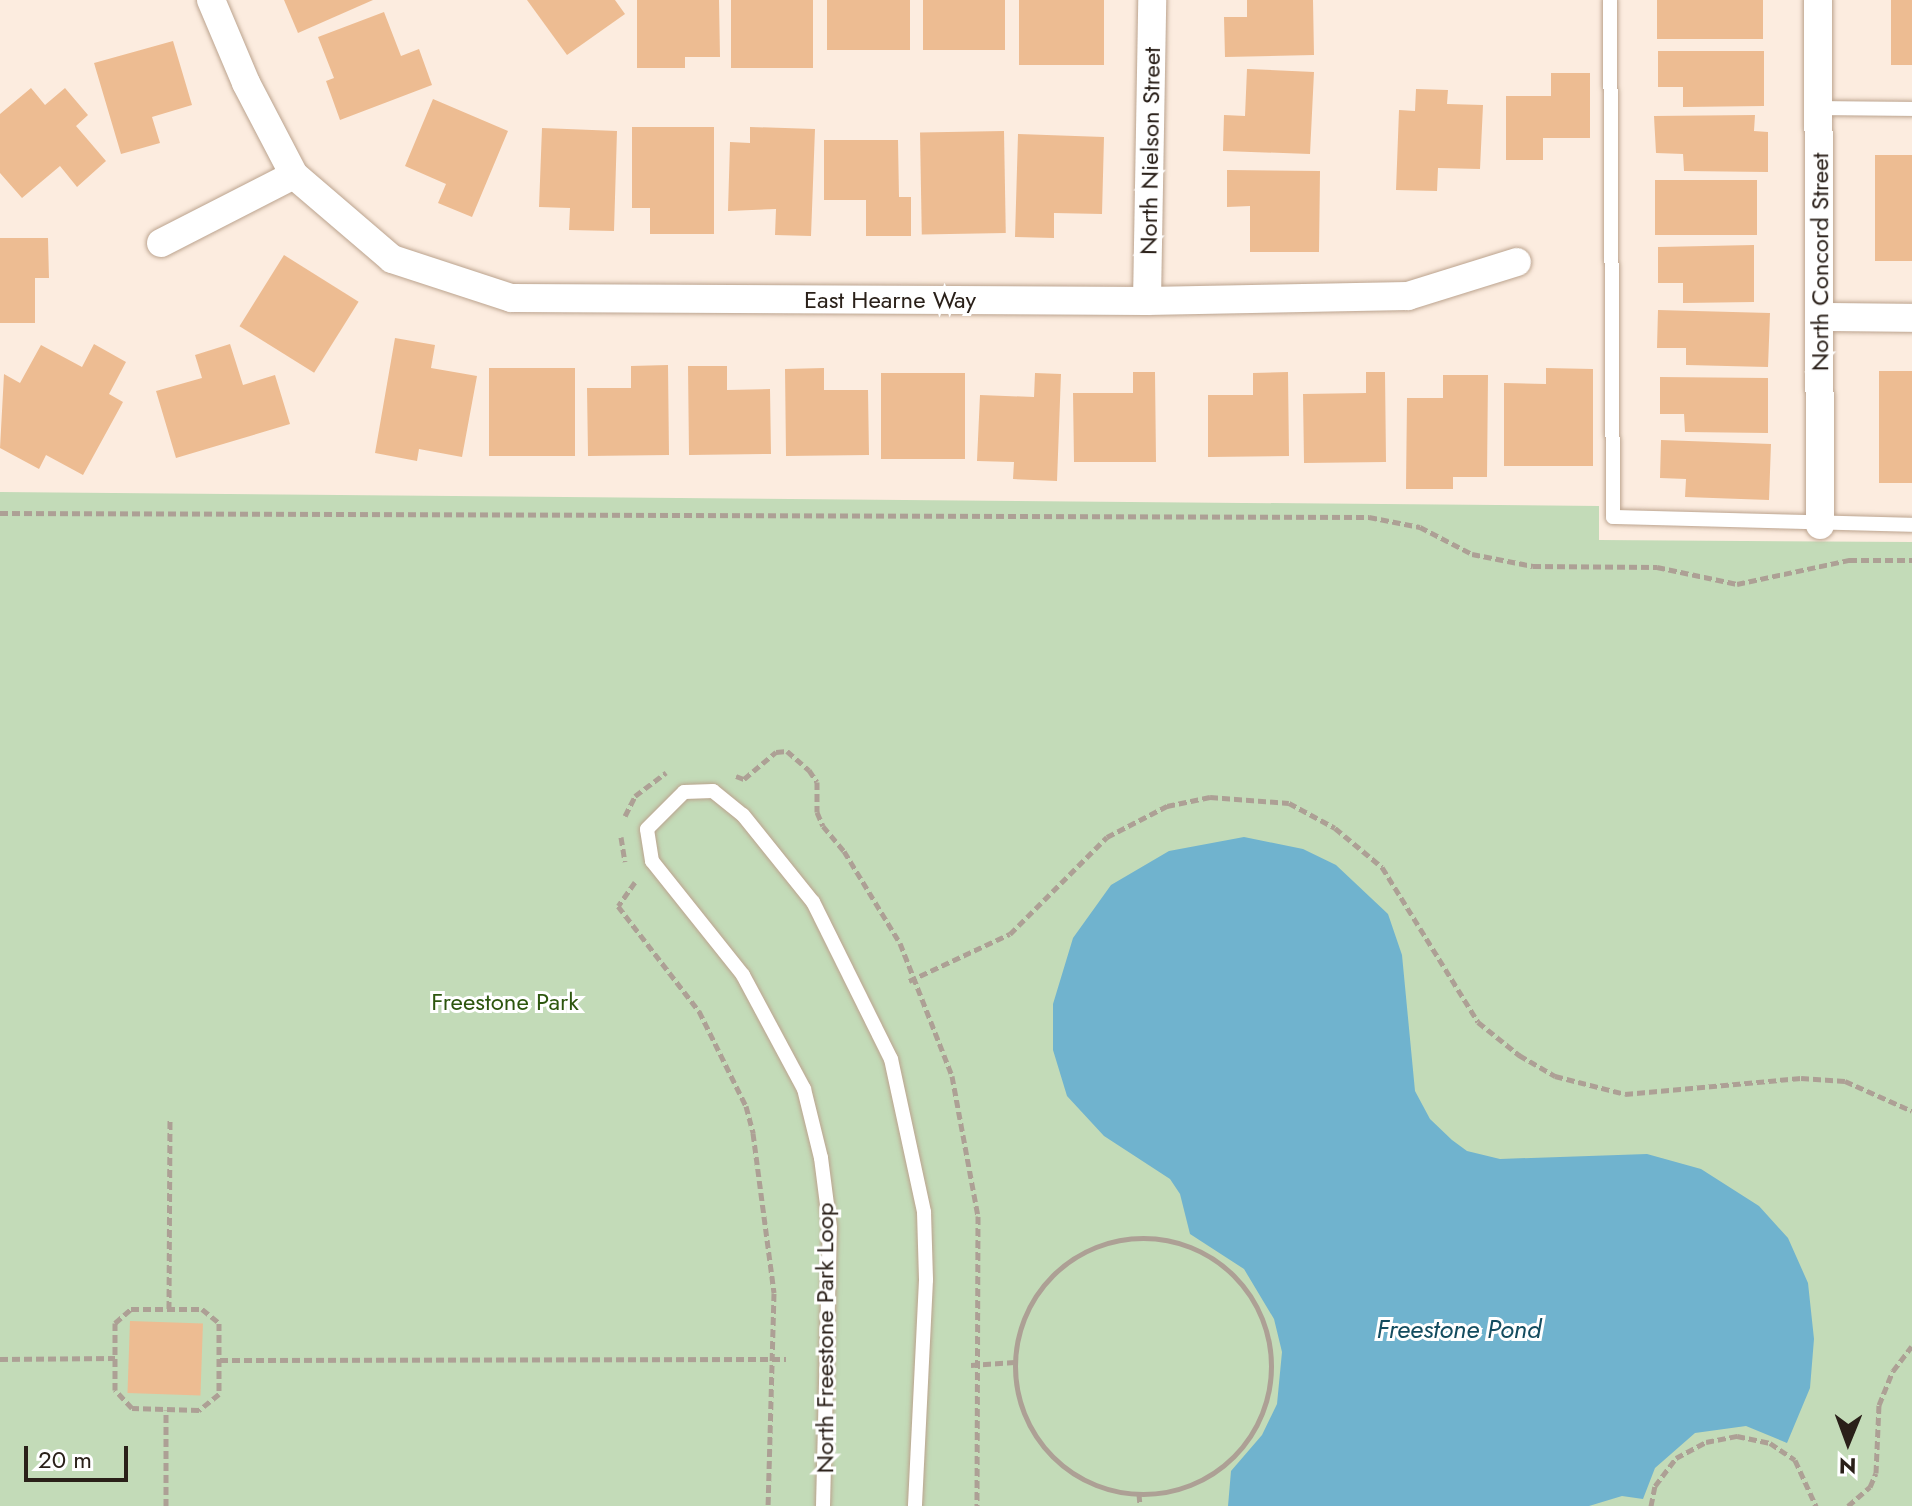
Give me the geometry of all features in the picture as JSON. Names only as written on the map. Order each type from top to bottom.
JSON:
[{"type":"street","name":"East Hearne Way","points":[[211,0],[246,83],[294,175],[392,259],[511,298],[1147,301],[1408,296],[1517,262]]},
{"type":"street","name":"North Nielson Street","points":[[1147,301],[1152,0]]},
{"type":"street","name":"North Concord Street","points":[[1818,0],[1820,525]]},
{"type":"street","points":[[161,243],[294,175]]},
{"type":"street","points":[[1819,317],[1912,318]]},
{"type":"lane","points":[[1610,0],[1613,517],[1820,525],[1912,525]]},
{"type":"lane","points":[[1820,108],[1912,109]]},
{"type":"lane","name":"North Freestone Park Loop","points":[[823,1506],[830,1228],[821,1158],[804,1089],[743,975],[652,861],[647,829],[661,809],[684,792],[713,791],[743,815],[813,902],[891,1059],[924,1212],[926,1280],[915,1506]]},
{"type":"path","points":[[0,513],[1369,517],[1420,527],[1472,554],[1533,566],[1657,567],[1737,584],[1849,560],[1912,560]]},
{"type":"path","points":[[909,981],[1010,934],[1107,837],[1167,806],[1210,797],[1289,803],[1335,828],[1382,867],[1478,1022],[1519,1055],[1555,1076],[1625,1094],[1801,1078],[1845,1081],[1912,1111]]},
{"type":"path","points":[[169,1309],[170,1119]]},
{"type":"path","points":[[1128,1238],[1181,1243],[1214,1260],[1241,1282],[1265,1324],[1271,1355],[1271,1380],[1258,1424],[1240,1450],[1208,1475],[1180,1489],[1139,1494],[1089,1482],[1043,1446],[1022,1407],[1015,1362],[1018,1336],[1035,1296],[1067,1262],[1102,1244],[1128,1238]]},
{"type":"path","points":[[131,1309],[202,1309],[219,1323],[219,1394],[199,1410],[132,1408],[115,1390],[115,1358],[115,1323],[131,1309]]},
{"type":"path","points":[[1848,1506],[1870,1487],[1876,1473],[1879,1405],[1893,1371],[1912,1346]]},
{"type":"path","points":[[0,1359],[115,1358]]},
{"type":"path","points":[[220,1360],[786,1359]]},
{"type":"path","points":[[971,1365],[1015,1362]]},
{"type":"path","points":[[166,1410],[166,1506]]},
{"type":"path","points":[[1651,1506],[1655,1486],[1676,1458],[1706,1442],[1737,1436],[1770,1443],[1795,1460],[1816,1506]]},
{"type":"path","points":[[1139,1494],[1140,1506]]},
{"type":"green space","name":"Freestone Park","points":[[0,492],[1599,506],[1599,540],[1912,542],[1912,1506],[0,1506]]},
{"type":"water","name":"Freestone Pond","points":[[1244,837],[1303,849],[1336,865],[1388,914],[1402,955],[1415,1091],[1430,1119],[1452,1140],[1467,1151],[1500,1159],[1647,1154],[1701,1169],[1759,1206],[1788,1238],[1808,1283],[1814,1339],[1810,1388],[1787,1443],[1746,1426],[1695,1433],[1655,1468],[1643,1499],[1622,1496],[1589,1506],[1228,1506],[1231,1471],[1262,1435],[1277,1404],[1282,1352],[1274,1319],[1244,1269],[1190,1234],[1180,1194],[1170,1179],[1104,1136],[1067,1096],[1053,1050],[1053,1004],[1073,938],[1111,885],[1169,851]]},
{"type":"building","points":[[284,0],[373,0],[298,33]]},
{"type":"building","points":[[527,0],[615,0],[625,14],[567,55]]},
{"type":"building","points":[[637,0],[719,0],[720,57],[685,57],[685,68],[637,68]]},
{"type":"building","points":[[731,0],[813,0],[813,68],[731,68]]},
{"type":"building","points":[[827,0],[910,0],[910,50],[827,50]]},
{"type":"building","points":[[923,0],[1005,0],[1005,50],[923,50]]},
{"type":"building","points":[[1019,0],[1104,0],[1104,65],[1019,65]]},
{"type":"building","points":[[1247,0],[1313,0],[1314,55],[1225,57],[1224,17],[1247,17]]},
{"type":"building","points":[[1657,0],[1763,0],[1763,39],[1657,39]]},
{"type":"building","points":[[1891,0],[1912,0],[1912,65],[1891,65]]},
{"type":"building","points":[[384,12],[401,56],[419,49],[432,85],[340,120],[326,81],[334,78],[318,37]]},
{"type":"building","points":[[173,41],[192,105],[152,117],[160,143],[121,154],[94,63]]},
{"type":"building","points":[[1658,51],[1764,51],[1764,106],[1683,107],[1683,87],[1658,87]]},
{"type":"building","points":[[1247,69],[1314,72],[1310,154],[1223,151],[1224,115],[1245,116]]},
{"type":"building","points":[[1551,73],[1590,73],[1590,138],[1543,138],[1543,160],[1506,160],[1506,96],[1551,96]]},
{"type":"building","points":[[31,88],[45,105],[65,88],[88,115],[76,126],[106,161],[77,187],[60,166],[22,198],[0,173],[0,114]]},
{"type":"building","points":[[1416,89],[1448,90],[1447,104],[1483,105],[1480,169],[1438,168],[1437,191],[1396,190],[1399,110],[1415,111]]},
{"type":"building","points":[[433,99],[508,131],[472,217],[438,203],[446,184],[405,166]]},
{"type":"building","points":[[1755,115],[1754,131],[1768,132],[1768,172],[1684,171],[1683,154],[1656,153],[1654,116]]},
{"type":"building","points":[[632,127],[714,127],[714,234],[650,234],[650,208],[632,208]]},
{"type":"building","points":[[750,127],[815,129],[811,236],[775,235],[776,209],[728,211],[730,142],[750,143]]},
{"type":"building","points":[[542,128],[617,131],[614,231],[569,230],[570,208],[539,207]]},
{"type":"building","points":[[1004,131],[1006,233],[922,234],[920,132]]},
{"type":"building","points":[[1018,134],[1104,137],[1102,214],[1054,213],[1054,238],[1015,237]]},
{"type":"building","points":[[824,140],[898,140],[899,197],[911,197],[911,236],[866,236],[866,200],[824,200]]},
{"type":"building","points":[[1875,155],[1912,155],[1912,261],[1875,261]]},
{"type":"building","points":[[1227,170],[1320,171],[1319,252],[1250,252],[1250,206],[1227,207]]},
{"type":"building","points":[[1655,180],[1757,180],[1757,235],[1655,235]]},
{"type":"building","points":[[0,238],[48,238],[49,278],[35,278],[35,323],[0,323]]},
{"type":"building","points":[[1754,245],[1754,302],[1683,303],[1683,283],[1658,283],[1658,247]]},
{"type":"building","points":[[284,255],[359,302],[314,373],[239,326]]},
{"type":"building","points":[[1658,310],[1770,313],[1768,367],[1686,365],[1686,348],[1657,348]]},
{"type":"building","points":[[395,338],[435,345],[431,368],[477,376],[462,457],[419,449],[417,461],[375,453]]},
{"type":"building","points":[[94,344],[126,362],[109,394],[123,402],[83,475],[46,455],[39,469],[0,448],[4,374],[20,383],[41,345],[82,367]]},
{"type":"building","points":[[230,344],[243,385],[275,375],[290,424],[176,458],[156,391],[202,378],[195,355]]},
{"type":"building","points":[[668,365],[669,455],[588,456],[587,388],[631,388],[631,366]]},
{"type":"building","points":[[688,366],[727,366],[727,390],[770,389],[771,454],[689,455]]},
{"type":"building","points":[[489,368],[575,368],[575,456],[489,456]]},
{"type":"building","points":[[824,368],[824,390],[868,390],[869,455],[786,456],[785,369]]},
{"type":"building","points":[[1546,368],[1593,369],[1593,466],[1504,466],[1504,383],[1546,384]]},
{"type":"building","points":[[1879,371],[1912,371],[1912,483],[1879,483]]},
{"type":"building","points":[[1133,372],[1155,372],[1156,462],[1074,462],[1073,393],[1133,393]]},
{"type":"building","points":[[1288,372],[1289,456],[1208,457],[1208,395],[1253,395],[1253,373]]},
{"type":"building","points":[[1366,372],[1385,372],[1386,462],[1304,463],[1303,394],[1366,393]]},
{"type":"building","points":[[881,373],[965,373],[965,459],[881,459]]},
{"type":"building","points":[[1035,373],[1061,374],[1057,481],[1013,479],[1014,462],[977,461],[980,395],[1034,397]]},
{"type":"building","points":[[1443,375],[1488,375],[1487,477],[1453,477],[1453,489],[1406,489],[1407,398],[1443,398]]},
{"type":"building","points":[[1660,377],[1768,378],[1768,433],[1685,432],[1684,414],[1660,414]]},
{"type":"building","points":[[1661,440],[1771,444],[1769,500],[1685,497],[1686,479],[1660,478]]},
{"type":"building","points":[[130,1321],[203,1324],[200,1396],[127,1393]]}]
